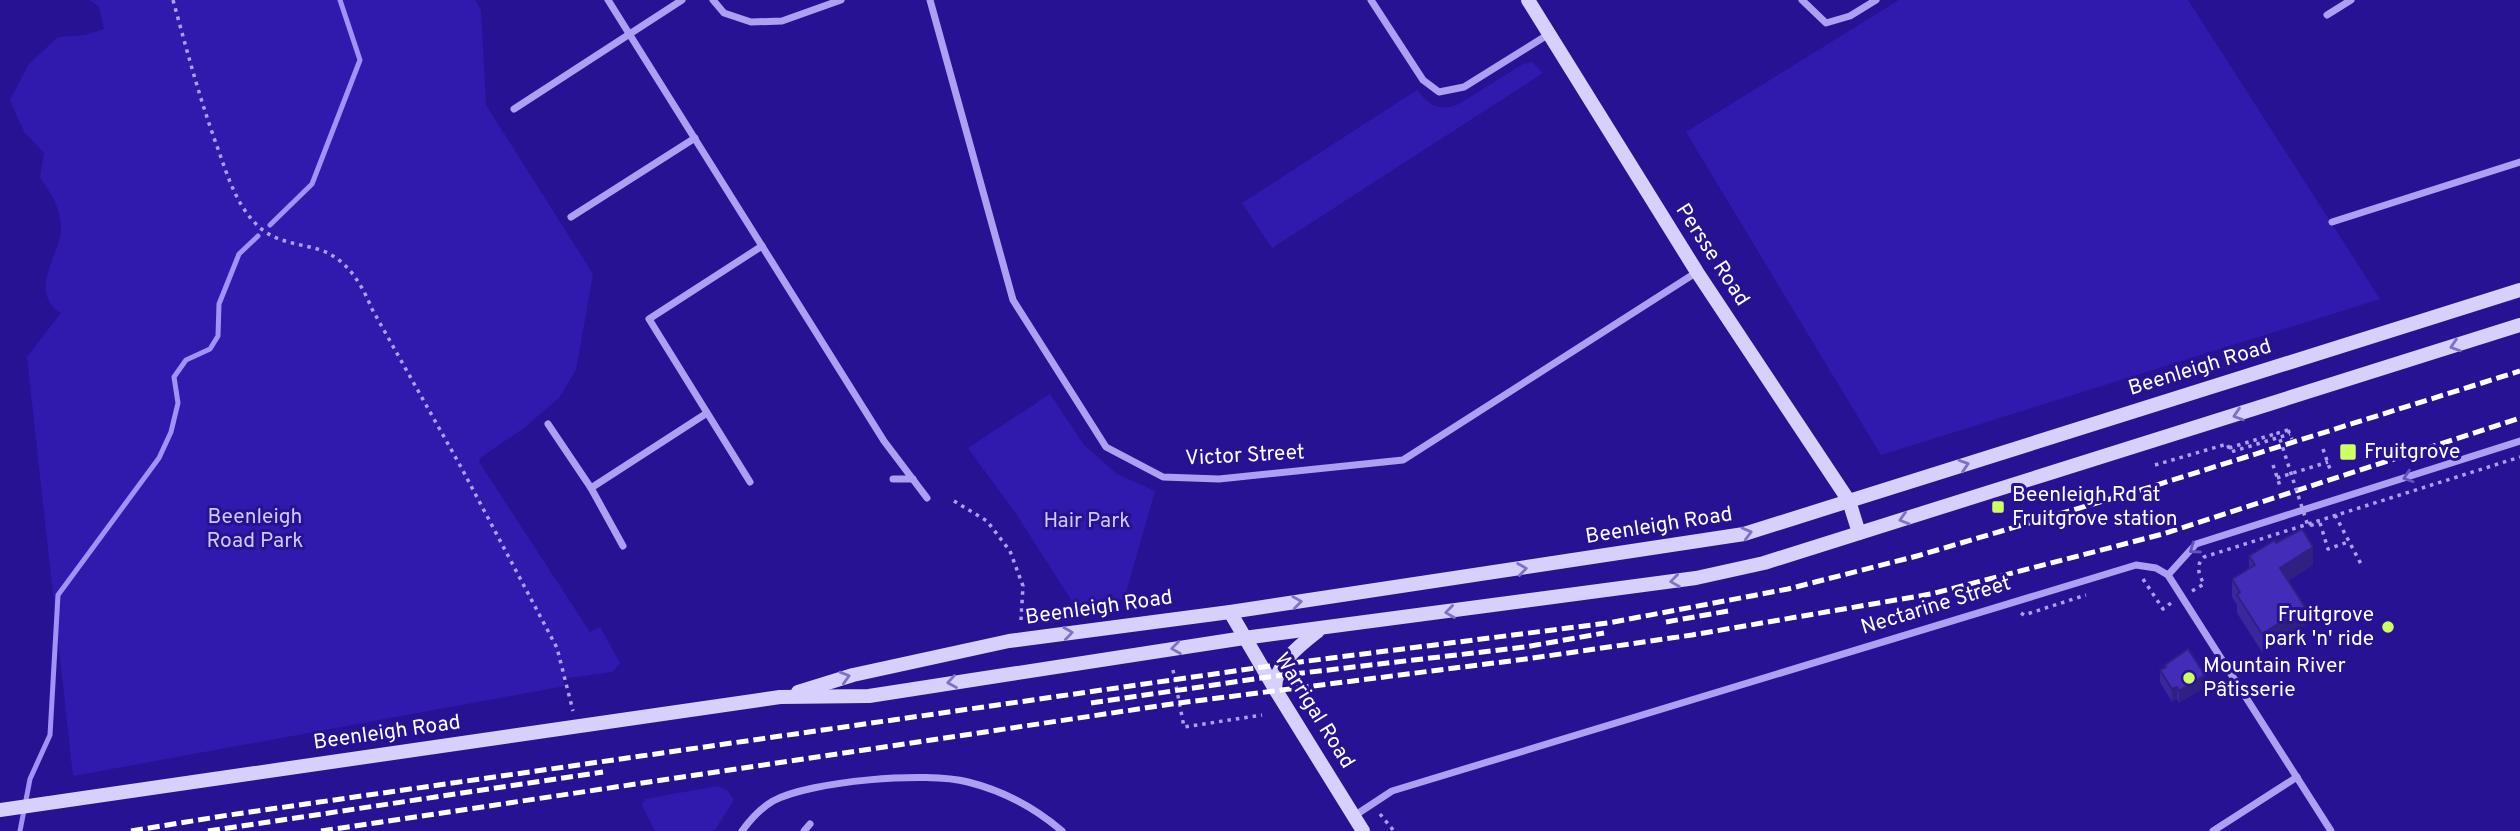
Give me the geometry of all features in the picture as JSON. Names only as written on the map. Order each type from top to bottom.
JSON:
[{"type":"main road","name":"Persse Road","points":[[1528,0],[1697,272],[1849,501],[1859,533]]},
{"type":"main road","name":"Beenleigh Road","points":[[780,697],[853,675],[1009,641],[1230,612],[1744,534],[2520,290]]},
{"type":"main road","name":"Beenleigh Road","points":[[6,809],[780,697],[869,696],[1244,638],[1696,578],[1764,563],[2520,325]]},
{"type":"main road","name":"Warrigal Road","points":[[1230,612],[1363,831]]},
{"type":"main road","points":[[1275,689],[1275,677],[1284,664],[1302,643],[1320,629]]},
{"type":"street","points":[[608,0],[884,441],[927,498]]},
{"type":"street","points":[[514,109],[682,0]]},
{"type":"street","points":[[713,0],[724,13],[751,22],[782,21],[841,0]]},
{"type":"street","name":"Victor Street","points":[[930,0],[1013,300],[1106,447],[1163,477],[1219,480],[1403,460],[1697,272]]},
{"type":"street","points":[[1371,0],[1423,80],[1439,92],[1464,87],[1549,34]]},
{"type":"street","points":[[1802,0],[1826,23],[1850,16],[1876,0]]},
{"type":"street","points":[[2327,15],[2351,0]]},
{"type":"street","points":[[571,217],[695,138]]},
{"type":"street","points":[[2332,222],[2520,162]]},
{"type":"street","points":[[750,482],[649,319],[762,246]]},
{"type":"street","points":[[591,488],[707,413]]},
{"type":"street","points":[[548,424],[591,488],[623,546]]},
{"type":"street","points":[[2331,831],[2168,575],[2196,544],[2520,441]]},
{"type":"street","points":[[893,478],[913,479]]},
{"type":"street","name":"Nectarine Street","points":[[1354,816],[1392,791],[2008,602],[2136,565],[2156,568],[2168,575]]},
{"type":"street","points":[[742,831],[773,801],[806,790],[891,777],[946,778],[999,791],[1024,803],[1062,831]]},
{"type":"street","points":[[2213,831],[2297,777]]},
{"type":"street","points":[[804,831],[810,824]]},
{"type":"path","points":[[173,0],[199,99],[232,187],[244,210],[270,235],[288,243],[322,251],[338,259],[360,282],[372,309],[461,467],[557,648],[568,685],[575,727]]},
{"type":"path","points":[[2278,433],[2308,526],[2318,523]]},
{"type":"path","points":[[2155,465],[2227,444],[2229,448],[2231,452],[2290,434],[2278,433],[2229,448]]},
{"type":"path","points":[[2323,449],[2331,472]]},
{"type":"path","points":[[2140,578],[2163,608],[2204,584],[2198,567],[2199,561],[2204,557],[2520,457]]},
{"type":"path","points":[[2277,478],[2328,462]]},
{"type":"path","points":[[2273,465],[2281,489]]},
{"type":"path","points":[[954,501],[987,521],[1010,551],[1023,586],[1021,620]]},
{"type":"path","points":[[2325,511],[2335,515],[2361,564]]},
{"type":"path","points":[[2314,515],[2328,550],[2348,542]]},
{"type":"path","points":[[2008,602],[2024,615],[2089,594]]},
{"type":"path","points":[[1173,670],[1185,727],[1262,715]]},
{"type":"path","points":[[1373,803],[1394,831]]},
{"type":"green space","name":"Beenleigh Road Park","points":[[89,0],[475,0],[481,10],[486,105],[593,274],[576,370],[559,398],[524,428],[480,458],[479,462],[590,632],[600,627],[620,663],[612,672],[562,679],[565,686],[73,776],[27,357],[61,313],[51,304],[46,294],[46,283],[60,238],[61,221],[55,201],[40,178],[44,153],[24,132],[10,100],[29,64],[58,37],[85,35],[104,29],[99,6]]},
{"type":"green space","points":[[1899,0],[2188,0],[2380,299],[1881,455],[1686,132]]},
{"type":"green space","points":[[1532,62],[1543,73],[1272,248],[1242,203],[1417,90],[1435,106],[1452,106],[1523,64]]},
{"type":"green space","name":"Hair Park","points":[[1050,394],[1084,445],[1117,474],[1155,491],[1124,599],[1075,606],[1017,515],[968,448]]},
{"type":"green space","points":[[718,786],[727,790],[734,800],[714,831],[655,831],[642,805],[645,799]]},
{"type":"building","points":[[2302,529],[2313,547],[2280,568],[2305,607],[2262,634],[2237,595],[2240,592],[2232,579],[2255,565],[2249,556],[2275,540],[2276,543]]},
{"type":"building","points":[[2188,649],[2205,675],[2179,691],[2177,687],[2172,689],[2160,670]]},
{"type":"waterway","points":[[270,225],[312,184],[360,60],[340,0]]},
{"type":"waterway","points":[[20,831],[30,779],[50,735],[58,595],[159,458],[171,432],[178,403],[174,377],[186,360],[210,349],[218,336],[219,304],[239,254],[258,236]]},
{"type":"railway","points":[[131,831],[1284,664],[1608,623],[1788,589],[1917,556],[2144,489],[2520,371]]},
{"type":"railway","points":[[321,831],[1179,703],[1692,635],[1931,594],[2163,534],[2520,418]]},
{"type":"railway","points":[[1666,622],[1728,611]]},
{"type":"railway","points":[[1091,703],[1268,677],[1525,647],[1604,633]]},
{"type":"railway","points":[[208,831],[603,772]]},
{"type":"place","name":"Fruitgrove","points":[[2348,452]]},
{"type":"place","name":"Beenleigh Rd at Fruitgrove station","points":[[1998,507]]},
{"type":"place","name":"Fruitgrove park 'n' ride","points":[[2388,627]]},
{"type":"place","name":"Mountain River Pâtisserie","points":[[2189,678]]}]
